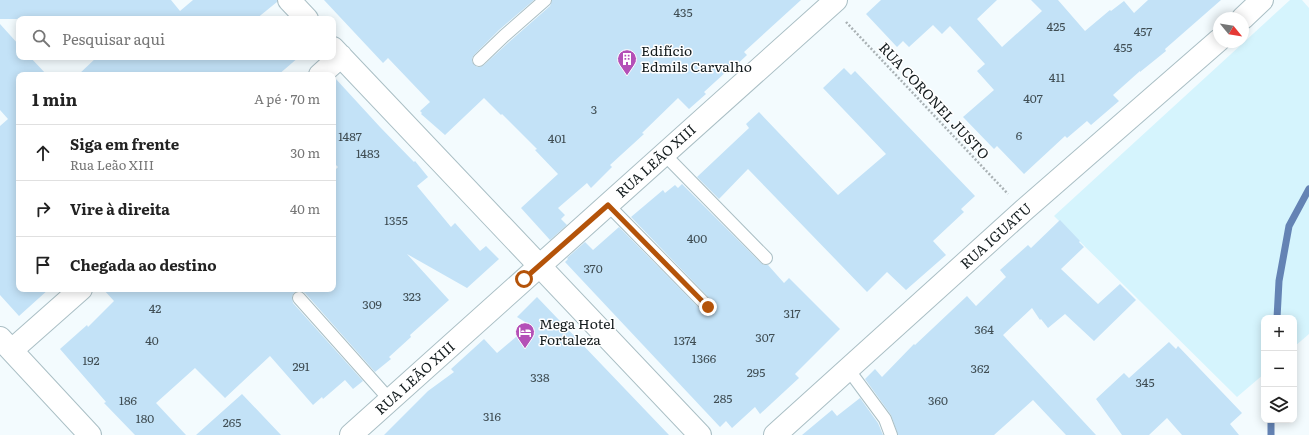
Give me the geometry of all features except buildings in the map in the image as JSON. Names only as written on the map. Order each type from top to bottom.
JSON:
[{"type":"street","points":[[289,0],[304,16]]},
{"type":"street","points":[[1249,12],[1262,0]]},
{"type":"street","name":"RUA LEÃO XIII","points":[[351,435],[833,3]]},
{"type":"street","name":"RUA IGUATU","points":[[775,435],[1024,210],[1213,45]]},
{"type":"street","points":[[337,52],[700,435]]},
{"type":"street","points":[[322,72],[331,60]]},
{"type":"street","points":[[77,292],[6,344],[90,435]]},
{"type":"lane","points":[[479,60],[545,0]]},
{"type":"lane","points":[[664,154],[766,258]]},
{"type":"lane","points":[[608,205],[708,307]]},
{"type":"lane","points":[[299,298],[390,400]]},
{"type":"lane","points":[[848,369],[884,419],[891,435]]},
{"type":"path","name":"RUA CORONEL JUSTO","points":[[833,3],[1024,210]]},
{"type":"shaded area","points":[[1290,0],[1302,0],[1309,8],[1309,334],[1297,344],[1297,315],[1261,315],[1261,377],[1237,397],[1054,216],[1238,48],[1249,48],[1249,38]]},
{"type":"waterway","points":[[1277,315],[1279,281],[1289,226],[1309,189]]},
{"type":"waterway","points":[[1271,423],[1271,435]]},
{"type":"place","name":"Edifício Edmils Carvalho","points":[[627,76]]},
{"type":"place","name":"Mega Hotel Fortaleza","points":[[525,349]]},
{"type":"route","points":[[524,279],[608,205],[708,307]]}]
